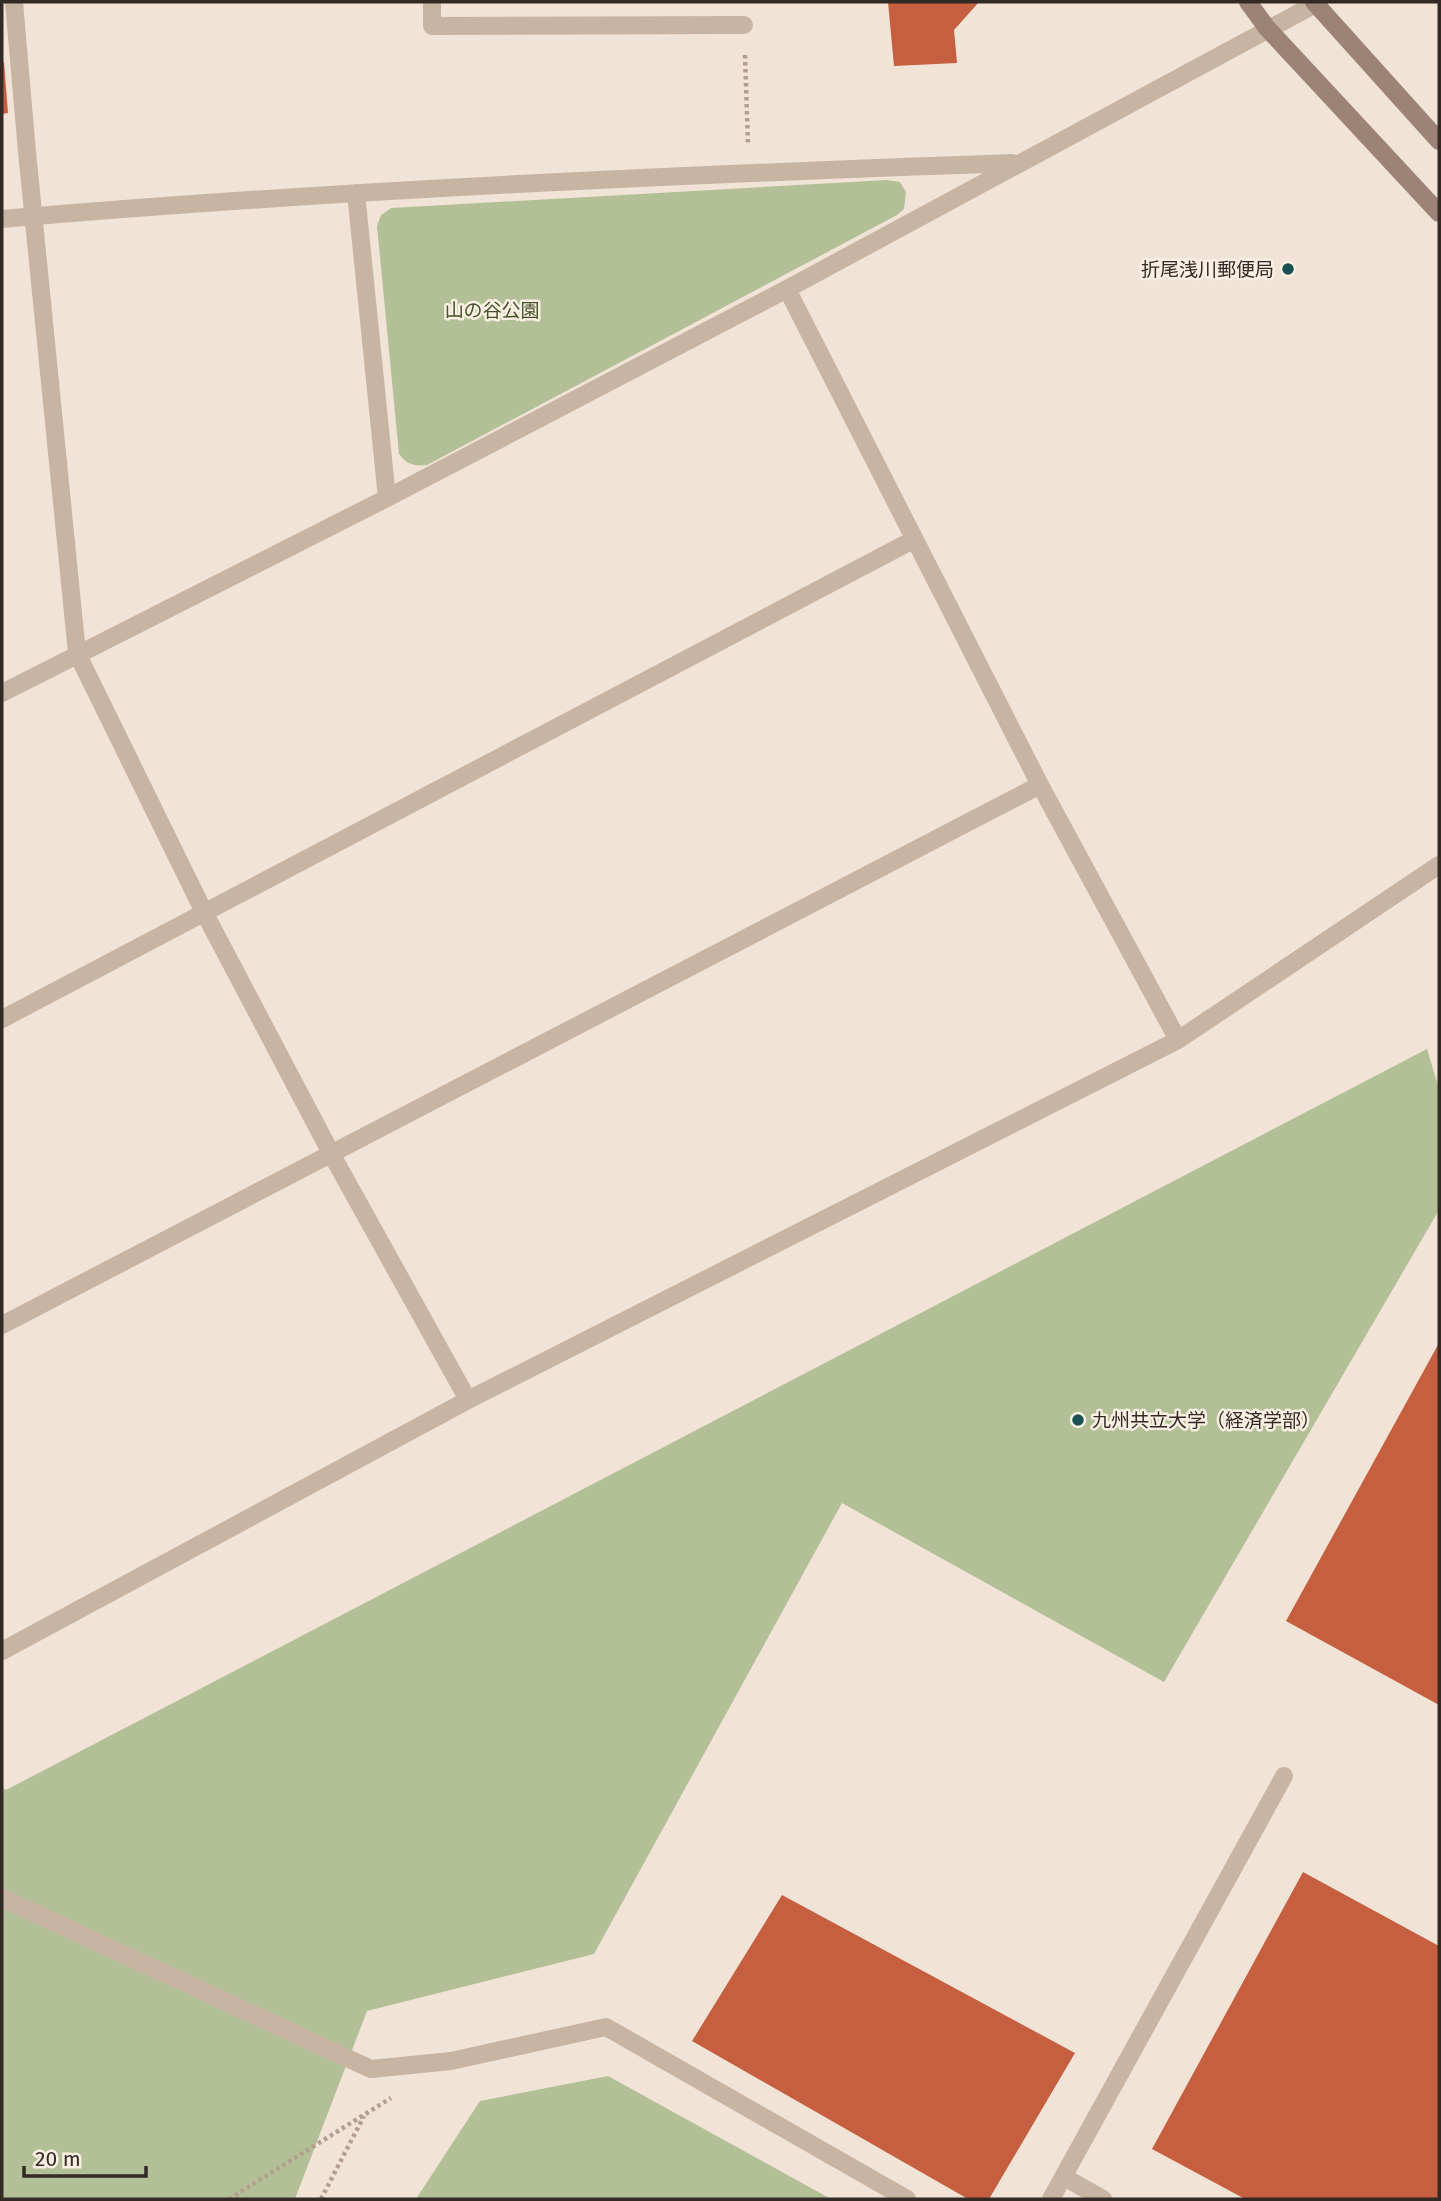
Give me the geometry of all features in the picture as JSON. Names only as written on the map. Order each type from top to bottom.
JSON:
[{"type":"street","points":[[14,2],[77,653],[204,912],[332,1155],[468,1400]]},
{"type":"street","points":[[432,2],[432,26],[744,25]]},
{"type":"street","points":[[1248,2],[1268,28],[1439,213]]},
{"type":"street","points":[[2,693],[387,498],[787,289],[1316,2],[1439,141]]},
{"type":"street","points":[[2,219],[356,193],[750,173],[1017,163]]},
{"type":"street","points":[[356,193],[387,498]]},
{"type":"street","points":[[787,289],[1040,785],[1178,1040]]},
{"type":"street","points":[[2,1019],[913,540]]},
{"type":"street","points":[[2,1325],[1040,785]]},
{"type":"street","points":[[2,1651],[468,1400],[1178,1040],[1439,865]]},
{"type":"street","points":[[1051,2199],[1284,1776]]},
{"type":"street","points":[[2,1898],[370,2069],[451,2061],[606,2027],[907,2199]]},
{"type":"street","points":[[1064,2177],[1103,2199]]},
{"type":"path","points":[[744,25],[750,173]]},
{"type":"path","points":[[229,2199],[397,2095]]},
{"type":"path","points":[[321,2199],[364,2116]]},
{"type":"green space","name":"山の谷公園","points":[[887,180],[900,182],[906,192],[904,209],[897,215],[427,465],[411,464],[399,454],[377,226],[381,215],[391,208]]},
{"type":"green space","points":[[1427,1049],[1439,1089],[1439,1210],[1164,1682],[842,1503],[594,1954],[367,2011],[295,2199],[2,2199],[2,1787],[6,1790]]},
{"type":"green space","points":[[608,2076],[831,2199],[416,2199],[480,2101]]},
{"type":"building","points":[[888,2],[979,2],[954,30],[957,63],[894,66]]},
{"type":"building","points":[[2,62],[8,113],[2,114]]},
{"type":"building","points":[[1439,1343],[1439,1705],[1286,1621]]},
{"type":"building","points":[[1303,1872],[1439,1946],[1439,2199],[1245,2199],[1152,2149]]},
{"type":"building","points":[[782,1895],[1075,2053],[989,2199],[968,2199],[692,2041]]},
{"type":"place","name":"折尾浅川郵便局","points":[[1288,269]]},
{"type":"place","name":"九州共立大学（経済学部）","points":[[1078,1420]]}]
